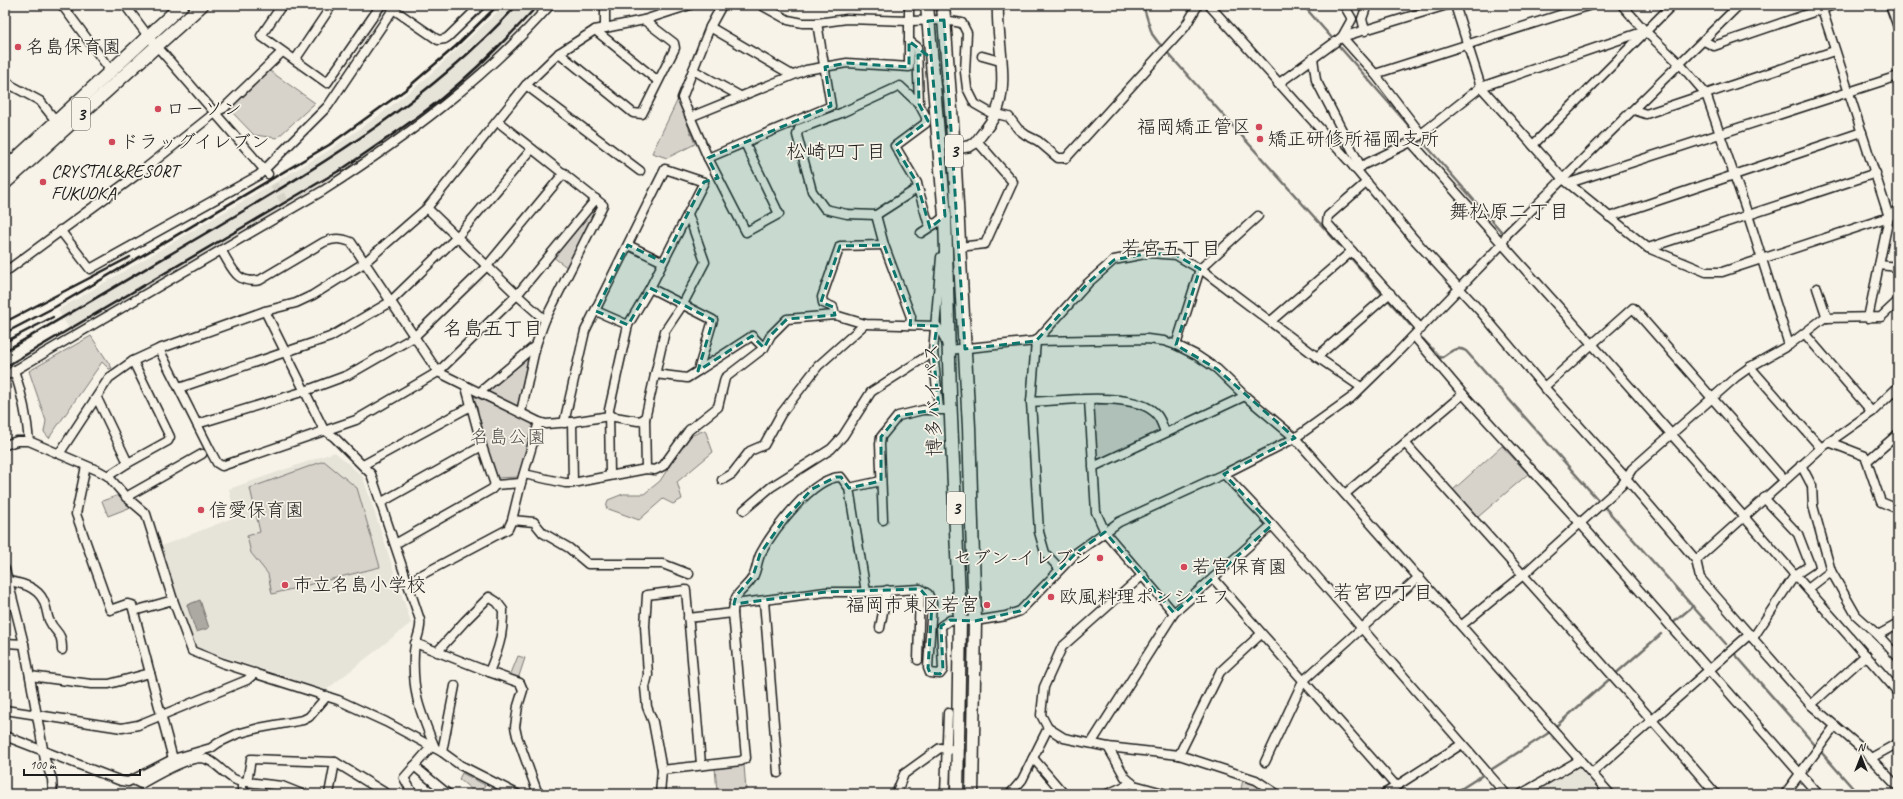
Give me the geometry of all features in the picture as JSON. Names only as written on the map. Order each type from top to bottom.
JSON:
[{"type":"highway","name":"3","points":[[5,169],[182,5]]},
{"type":"highway","name":"3","points":[[5,183],[202,5]]},
{"type":"highway","name":"博多バイパス","points":[[927,5],[945,216],[949,350],[945,410],[960,621],[959,750],[957,794]]},
{"type":"highway","name":"博多バイパス","points":[[943,5],[954,149],[975,621],[972,794]]},
{"type":"main road","points":[[954,149],[970,146],[977,141],[996,113],[1000,100],[1002,82],[998,5]]},
{"type":"street","points":[[62,5],[111,71]]},
{"type":"street","points":[[124,5],[156,46],[216,112],[266,171]]},
{"type":"street","points":[[282,5],[261,36],[327,83],[381,5]]},
{"type":"street","points":[[295,60],[332,5]]},
{"type":"street","points":[[60,230],[90,269],[266,171],[328,106],[395,7],[438,40],[448,37],[481,5]]},
{"type":"street","points":[[5,376],[221,250],[288,208],[324,190],[370,160],[460,93],[508,49],[550,5]]},
{"type":"street","points":[[605,5],[605,28]]},
{"type":"street","points":[[722,5],[710,27],[682,98],[708,158],[746,232],[779,214],[745,143]]},
{"type":"street","points":[[761,5],[788,20],[803,23],[817,23],[847,18],[909,21],[944,20],[962,23],[967,33],[965,72],[967,88],[975,104],[989,112],[1009,117],[1018,129],[1038,141],[1058,158],[1066,158],[1185,27],[1198,5]]},
{"type":"street","points":[[690,117],[806,70],[847,63],[909,67],[909,5]]},
{"type":"street","points":[[1208,5],[1278,84],[1358,168]]},
{"type":"street","points":[[1342,37],[1352,19],[1344,5]]},
{"type":"street","points":[[1365,31],[1362,19],[1367,5]]},
{"type":"street","points":[[1278,84],[1342,37],[1447,5]]},
{"type":"street","points":[[1455,5],[1481,87],[1566,181],[1648,248],[1706,272],[1722,272],[1760,258],[1889,217],[1898,209]]},
{"type":"street","points":[[1374,74],[1591,5]]},
{"type":"street","points":[[1622,5],[1644,31],[1680,64],[1706,94],[1718,133],[1748,215],[1760,258],[1789,345]]},
{"type":"street","points":[[1533,144],[1644,31],[1672,5]]},
{"type":"street","points":[[688,618],[734,609],[764,601],[826,592],[920,590],[928,594],[932,603],[928,653],[930,673],[940,674],[943,670],[941,626],[950,620],[975,621],[1006,616],[1020,611],[1076,554],[1120,522],[1224,474],[1295,438],[1351,398],[1460,289],[1502,244],[1507,234],[1566,181],[1634,110],[1739,5]]},
{"type":"street","points":[[1704,41],[1714,46],[1820,7],[1834,5]]},
{"type":"street","points":[[1890,5],[1898,28]]},
{"type":"street","points":[[59,454],[109,378],[133,361],[158,349],[265,311],[296,302],[364,263],[427,208],[526,85],[559,53],[595,30],[644,20],[682,7]]},
{"type":"street","points":[[1820,7],[1876,173],[1889,217],[1868,318]]},
{"type":"street","points":[[559,53],[633,113],[642,114],[675,48],[674,43],[644,20]]},
{"type":"street","points":[[708,158],[831,106],[817,23]]},
{"type":"street","points":[[710,27],[792,75]]},
{"type":"street","points":[[595,30],[658,81]]},
{"type":"street","points":[[1358,168],[1411,142],[1481,87],[1644,31]]},
{"type":"street","points":[[1342,37],[1374,74],[1421,134]]},
{"type":"street","points":[[909,41],[917,47],[919,104]]},
{"type":"street","points":[[1634,110],[1646,114],[1834,51]]},
{"type":"street","points":[[5,272],[142,171],[216,112],[224,108],[282,52]]},
{"type":"street","points":[[982,56],[1000,61]]},
{"type":"street","points":[[1313,58],[1316,80],[1358,168],[1367,182],[1414,239],[1460,289],[1696,560],[1700,578],[1811,705],[1871,758],[1898,788]]},
{"type":"street","points":[[693,70],[740,96]]},
{"type":"street","points":[[1566,181],[1898,76]]},
{"type":"street","points":[[5,92],[7,83],[40,101],[56,121]]},
{"type":"street","points":[[526,85],[640,171]]},
{"type":"street","points":[[918,188],[876,215],[847,214],[825,209],[812,191],[797,135],[799,129],[842,113],[900,86],[919,104],[926,117],[926,123],[895,146],[917,183],[928,222],[935,224]]},
{"type":"street","points":[[498,121],[603,204],[545,320],[536,345],[521,412]]},
{"type":"street","points":[[1610,217],[1862,132]]},
{"type":"street","points":[[959,247],[985,244],[1013,182],[977,141]]},
{"type":"street","points":[[1411,142],[1671,433],[1898,692]]},
{"type":"street","points":[[179,388],[330,338],[390,302],[457,237],[532,149]]},
{"type":"street","points":[[574,483],[568,423],[585,331],[665,169],[704,182],[718,178]]},
{"type":"street","points":[[197,424],[305,391],[348,375],[414,337],[487,266],[564,173]]},
{"type":"street","points":[[1648,248],[1876,173]]},
{"type":"street","points":[[610,475],[609,416],[628,325],[650,288],[704,182]]},
{"type":"street","points":[[1367,182],[1328,216],[1327,223],[1421,329]]},
{"type":"street","points":[[158,349],[210,450],[218,463],[222,466],[356,420],[438,372],[517,295],[596,199]]},
{"type":"street","points":[[427,208],[545,320]]},
{"type":"street","points":[[646,468],[646,419],[666,331],[683,304],[705,262],[688,214]]},
{"type":"street","points":[[876,215],[884,245],[911,317],[910,325]]},
{"type":"street","points":[[921,233],[945,216]]},
{"type":"street","points":[[1176,345],[1200,269],[1258,216]]},
{"type":"street","points":[[221,250],[237,276],[242,280],[250,282],[260,280],[324,242],[332,239],[351,242],[438,372],[466,387],[480,392],[539,422],[546,424],[568,423],[609,416],[638,421],[646,419]]},
{"type":"street","points":[[628,245],[663,262]]},
{"type":"street","points":[[835,315],[833,307],[823,303],[822,297],[840,246],[884,245]]},
{"type":"street","points":[[1271,321],[1352,251]]},
{"type":"street","points":[[1060,569],[1045,553],[1038,532],[1031,402],[1036,341],[1088,283],[1114,260],[1150,253],[1176,255],[1200,269],[1317,357],[1361,387]]},
{"type":"street","points":[[883,520],[881,437],[898,416],[923,410],[945,410],[933,352],[937,326],[941,258]]},
{"type":"street","points":[[1879,266],[1898,267]]},
{"type":"street","points":[[650,288],[713,320],[698,371]]},
{"type":"street","points":[[1817,288],[1827,318]]},
{"type":"street","points":[[1317,357],[1390,293]]},
{"type":"street","points":[[1462,625],[1522,576],[1622,484],[1632,469],[1671,433],[1750,366],[1789,345],[1824,318],[1881,317],[1898,301]]},
{"type":"street","points":[[1544,387],[1633,308],[1784,480]]},
{"type":"street","points":[[265,311],[324,430],[334,437],[371,474],[382,502],[421,626],[415,643],[413,676],[416,700],[436,749]]},
{"type":"street","points":[[596,311],[628,325]]},
{"type":"street","points":[[524,474],[565,483],[574,483],[646,468],[655,470],[663,466],[689,430],[718,407],[724,378],[764,348],[771,335],[787,319],[835,315],[865,324],[937,326]]},
{"type":"street","points":[[722,480],[732,474],[750,451],[764,445],[781,414],[818,366],[865,324]]},
{"type":"street","points":[[937,326],[943,335],[949,350],[1036,341],[1147,339],[1176,345],[1196,354],[1217,369],[1245,396],[1295,438],[1610,794]]},
{"type":"street","points":[[1805,334],[1872,412]]},
{"type":"street","points":[[655,374],[687,378],[752,336],[764,348]]},
{"type":"street","points":[[1414,336],[1463,394],[1580,523],[1708,671],[1818,794]]},
{"type":"street","points":[[480,392],[536,345]]},
{"type":"street","points":[[744,510],[771,487],[831,449],[843,436],[871,392],[933,352]]},
{"type":"street","points":[[108,476],[168,441],[170,436],[133,361]]},
{"type":"street","points":[[1750,366],[1821,448]]},
{"type":"street","points":[[14,370],[25,408],[29,441]]},
{"type":"street","points":[[466,387],[482,446],[495,485]]},
{"type":"street","points":[[1696,560],[1801,465],[1829,442],[1872,412],[1898,387]]},
{"type":"street","points":[[1345,494],[1463,394]]},
{"type":"street","points":[[1093,467],[1165,432],[1245,396]]},
{"type":"street","points":[[97,398],[128,463]]},
{"type":"street","points":[[1089,400],[1096,512],[1105,532],[1174,613]]},
{"type":"street","points":[[1031,402],[1126,400],[1146,406],[1157,415],[1165,432]]},
{"type":"street","points":[[363,465],[471,406]]},
{"type":"street","points":[[408,582],[508,529],[512,520],[539,422]]},
{"type":"street","points":[[1866,461],[1898,434]]},
{"type":"street","points":[[5,445],[17,440],[29,441],[108,476],[126,497],[146,514],[173,600],[192,651],[327,696],[386,722],[436,749],[460,765],[518,794]]},
{"type":"street","points":[[1829,442],[1865,456],[1881,502],[1898,509]]},
{"type":"street","points":[[1406,443],[1522,576],[1652,719],[1716,794]]},
{"type":"street","points":[[382,502],[482,446]]},
{"type":"street","points":[[126,497],[202,454]]},
{"type":"street","points":[[1801,465],[1812,486],[1813,506],[1831,571],[1856,615],[1878,635],[1898,657]]},
{"type":"street","points":[[86,466],[76,514],[110,610],[127,604],[132,605],[173,759]]},
{"type":"street","points":[[1224,474],[1272,525],[1506,794]]},
{"type":"street","points":[[662,770],[701,764],[741,761],[746,758],[734,609],[736,596],[753,576],[760,554],[783,520],[812,489],[836,477],[841,477],[849,488],[866,592]]},
{"type":"street","points":[[849,488],[881,481]]},
{"type":"street","points":[[395,544],[492,489],[495,485],[521,483]]},
{"type":"street","points":[[1592,773],[1652,719],[1751,636],[1795,575],[1810,565],[1798,534],[1764,498]]},
{"type":"street","points":[[512,520],[534,522],[543,533],[570,548],[588,564],[663,564],[689,574]]},
{"type":"street","points":[[1092,742],[1174,613],[1272,525]]},
{"type":"street","points":[[5,568],[24,644],[44,752],[52,779],[53,794]]},
{"type":"street","points":[[1808,589],[1831,571]]},
{"type":"street","points":[[1143,575],[1062,647],[1044,687],[1041,715],[1048,728],[1064,738],[1092,742],[1108,747],[1179,755],[1256,780],[1276,794]]},
{"type":"street","points":[[1265,762],[1303,681],[1419,577]]},
{"type":"street","points":[[1213,578],[1396,786]]},
{"type":"street","points":[[8,581],[35,590],[39,593],[45,603],[49,621],[60,634],[62,650]]},
{"type":"street","points":[[660,794],[662,770],[653,722],[647,707],[645,686],[648,675],[645,626],[647,595],[686,590],[701,764]]},
{"type":"street","points":[[880,628],[887,590]]},
{"type":"street","points":[[918,660],[920,590]]},
{"type":"street","points":[[437,652],[464,621],[489,597],[494,599],[503,610],[503,629],[500,645],[489,672]]},
{"type":"street","points":[[134,611],[173,600]]},
{"type":"street","points":[[764,601],[778,773]]},
{"type":"street","points":[[1878,635],[1898,624]]},
{"type":"street","points":[[1179,755],[1220,672],[1261,634]]},
{"type":"street","points":[[5,643],[24,644]]},
{"type":"street","points":[[415,643],[489,672],[520,682],[522,685],[518,706],[516,732],[538,794]]},
{"type":"street","points":[[1811,705],[1866,655]]},
{"type":"street","points":[[30,676],[91,684],[109,684],[150,673]]},
{"type":"street","points":[[5,710],[122,728],[138,725],[247,680],[255,673]]},
{"type":"street","points":[[413,794],[404,778],[414,766],[436,749],[455,686]]},
{"type":"street","points":[[5,736],[121,781],[128,782],[173,759],[211,748],[237,734],[259,728],[303,720],[309,717],[327,696]]},
{"type":"street","points":[[945,794],[948,713]]},
{"type":"street","points":[[1785,794],[1835,726]]},
{"type":"street","points":[[1010,794],[1022,780],[1048,728]]},
{"type":"street","points":[[1871,758],[1898,743]]},
{"type":"street","points":[[1384,794],[1462,744]]},
{"type":"street","points":[[1108,747],[1125,777],[1134,785],[1161,793]]},
{"type":"street","points":[[896,794],[904,774],[940,748],[959,750]]},
{"type":"street","points":[[134,780],[140,784],[177,765],[200,758],[208,760],[227,775],[244,782],[282,786],[302,794]]},
{"type":"street","points":[[1033,758],[1064,794]]},
{"type":"street","points":[[248,794],[242,790],[251,759],[335,762],[386,794]]},
{"type":"street","points":[[1521,794],[1580,760]]},
{"type":"street","points":[[329,794],[335,762]]},
{"type":"street","points":[[414,766],[448,794]]},
{"type":"street","points":[[1107,794],[1132,783]]},
{"type":"highlighted area","points":[[944,20],[965,349],[1036,341],[1088,283],[1114,260],[1150,253],[1176,255],[1200,269],[1176,345],[1217,369],[1295,438],[1224,474],[1272,525],[1174,613],[1105,532],[1076,553],[1020,611],[975,621],[950,620],[941,626],[943,670],[940,674],[930,673],[928,668],[932,603],[920,589],[826,592],[734,604],[736,596],[753,576],[760,554],[783,521],[812,489],[836,477],[841,477],[849,488],[881,481],[881,437],[898,416],[939,409],[933,352],[937,326],[910,325],[911,317],[884,245],[840,246],[821,302],[833,307],[835,315],[787,319],[771,335],[764,348],[752,336],[698,371],[713,320],[650,288],[628,325],[596,311],[628,245],[663,262],[704,182],[718,178],[708,158],[831,106],[825,67],[847,63],[909,67],[909,41],[927,55],[918,55],[919,104],[928,121],[895,146],[917,183],[930,228],[945,216],[928,21]]},
{"type":"shaded area","points":[[505,5],[541,5],[481,67],[445,99],[392,140],[272,215],[71,332],[58,310],[328,151],[381,114],[424,80]]},
{"type":"shaded area","name":"市立名島小学校","points":[[335,452],[363,477],[411,623],[326,690],[193,647],[159,547],[235,517],[229,489]]},
{"type":"shaded area","points":[[200,600],[209,628],[196,632],[187,605]]},
{"type":"shaded area","points":[[1572,766],[1578,767],[1602,794],[1527,794]]},
{"type":"green space","points":[[270,71],[315,103],[277,138],[254,135],[231,111],[230,108]]},
{"type":"green space","points":[[678,99],[695,144],[667,158],[652,153]]},
{"type":"green space","points":[[593,207],[597,209],[568,268],[553,257]]},
{"type":"green space","points":[[91,336],[112,368],[109,369],[102,362],[49,438],[44,432],[46,421],[29,371]]},
{"type":"green space","points":[[531,353],[520,404],[517,407],[489,392],[489,390]]},
{"type":"green space","name":"名島公園","points":[[473,396],[531,421],[534,425],[521,475],[517,477],[496,478],[474,405]]},
{"type":"green space","points":[[1124,402],[1142,409],[1153,416],[1160,426],[1160,432],[1099,461],[1095,459],[1093,405]]},
{"type":"green space","points":[[705,430],[713,452],[677,482],[682,499],[673,504],[663,499],[639,520],[606,508],[608,500],[623,494],[644,494],[660,481],[688,437]]},
{"type":"green space","points":[[1502,446],[1528,474],[1478,517],[1453,490]]},
{"type":"green space","points":[[324,461],[357,488],[380,567],[272,594],[268,574],[251,553],[247,536],[260,532],[250,488]]},
{"type":"green space","points":[[119,495],[131,507],[108,516],[102,501]]},
{"type":"green space","points":[[518,656],[525,658],[518,679],[510,676]]},
{"type":"green space","points":[[744,765],[746,790],[717,792],[715,767]]},
{"type":"green space","points":[[462,773],[485,785],[480,794],[477,794],[459,779]]},
{"type":"green space","points":[[1243,779],[1256,784],[1266,791],[1264,794],[1249,794],[1241,789]]},
{"type":"waterway","points":[[1143,5],[1152,34],[1158,42],[1341,247]]},
{"type":"waterway","points":[[1303,5],[1501,231]]},
{"type":"waterway","points":[[1350,257],[1381,293]]},
{"type":"waterway","points":[[1388,300],[1410,325]]},
{"type":"waterway","points":[[1423,339],[1441,358],[1456,349],[1466,351],[1726,644]]},
{"type":"waterway","points":[[1673,623],[1693,606]]},
{"type":"waterway","points":[[1453,794],[1547,734],[1661,634]]},
{"type":"waterway","points":[[1734,653],[1858,794]]},
{"type":"tunnel","points":[[268,174],[287,206]]},
{"type":"railway","points":[[5,333],[55,307],[329,145],[405,90],[456,46],[498,5]]},
{"type":"railway","points":[[5,351],[263,199],[341,151],[415,98],[450,70],[484,39],[517,5]]},
{"type":"railway","points":[[5,367],[342,169],[418,117],[442,98],[492,53],[538,5]]},
{"type":"railway","points":[[5,322],[130,257]]},
{"type":"railway","points":[[5,342],[53,317]]},
{"type":"place","name":"名島保育園","points":[[18,47]]},
{"type":"place","name":"ローソン","points":[[158,109]]},
{"type":"place","name":"福岡矯正管区","points":[[1259,127]]},
{"type":"place","name":"矯正研修所福岡支所","points":[[1260,139]]},
{"type":"place","name":"ドラッグイレブン","points":[[112,142]]},
{"type":"place","name":"CRYSTAL&RESORT FUKUOKA","points":[[43,182]]},
{"type":"place","name":"信愛保育園","points":[[201,510]]},
{"type":"place","name":"セブン-イレブン","points":[[1100,558]]},
{"type":"place","name":"若宮保育園","points":[[1184,567]]},
{"type":"place","name":"市立名島小学校","points":[[285,585]]},
{"type":"place","name":"欧風料理ポンシェフ","points":[[1051,597]]},
{"type":"place","name":"福岡市東区若宮","points":[[987,605]]},
{"type":"district","name":"松崎四丁目","points":[[836,151]]},
{"type":"district","name":"舞松原二丁目","points":[[1509,211]]},
{"type":"district","name":"若宮五丁目","points":[[1171,248]]},
{"type":"district","name":"名島五丁目","points":[[493,328]]},
{"type":"district","name":"若宮四丁目","points":[[1383,592]]}]
